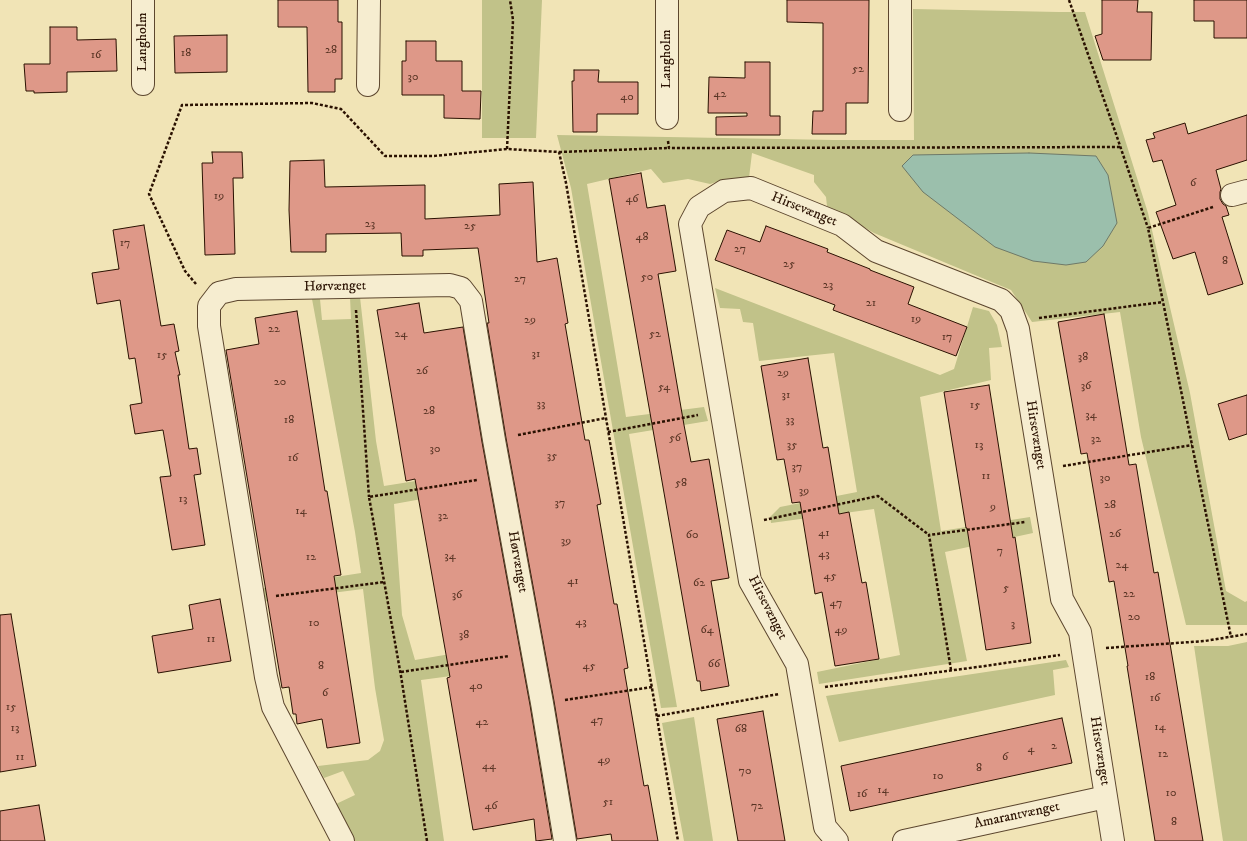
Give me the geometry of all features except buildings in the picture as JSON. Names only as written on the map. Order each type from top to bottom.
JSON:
[{"type":"street","name":"Langholm","points":[[143,0],[143,84]]},
{"type":"street","points":[[368,85],[369,0]]},
{"type":"street","name":"Langholm","points":[[667,0],[667,118]]},
{"type":"street","points":[[900,0],[900,110]]},
{"type":"street","name":"Hirsevænget","points":[[837,841],[825,827],[797,664],[750,581],[740,525],[690,224],[699,207],[724,190],[750,188],[842,225],[876,251],[1001,300],[1011,310],[1018,329],[1062,599],[1080,632],[1113,841]]},
{"type":"street","name":"Hørvænget","points":[[212,302],[219,293],[236,289],[450,285],[461,288],[471,301],[565,841]]},
{"type":"street","points":[[212,302],[209,306],[209,326],[266,677],[273,707],[342,841]]},
{"type":"street","name":"Amarantvænget","points":[[904,841],[1106,797]]},
{"type":"path","points":[[507,149],[513,20],[510,0]]},
{"type":"path","points":[[1069,0],[1148,228],[1231,637]]},
{"type":"path","points":[[212,302],[185,271],[149,194],[182,104],[312,103],[341,109],[385,156],[433,156],[507,149],[559,152],[669,148],[1121,147]]},
{"type":"path","points":[[667,118],[669,148]]},
{"type":"path","points":[[559,152],[566,183],[678,841]]},
{"type":"path","points":[[1148,228],[1211,208],[1240,193]]},
{"type":"path","points":[[354,287],[369,497],[400,672],[427,841]]},
{"type":"path","points":[[1015,321],[1163,302]]},
{"type":"path","points":[[608,432],[721,411]]},
{"type":"path","points":[[494,440],[606,418]]},
{"type":"path","points":[[1041,469],[1192,444]]},
{"type":"path","points":[[369,497],[501,476]]},
{"type":"path","points":[[740,525],[878,496],[930,535],[951,671]]},
{"type":"path","points":[[930,535],[1049,518]]},
{"type":"path","points":[[254,599],[384,582]]},
{"type":"path","points":[[657,716],[802,690],[951,671],[1083,651],[1205,640],[1247,634]]},
{"type":"path","points":[[400,672],[533,653]]},
{"type":"path","points":[[542,703],[652,687]]},
{"type":"green space","points":[[482,0],[542,0],[536,138],[482,138]]},
{"type":"green space","points":[[913,9],[1085,12],[1148,213],[1190,393],[1226,591],[1245,602],[1247,601],[1247,625],[1186,625],[1141,437],[1120,312],[1032,322],[1011,290],[874,233],[827,206],[826,197],[814,182],[814,175],[752,153],[749,178],[726,179],[710,184],[688,179],[663,183],[651,169],[587,184],[626,417],[704,407],[708,421],[629,434],[677,707],[661,708],[571,188],[557,135],[914,140]]},
{"type":"green space","points":[[715,288],[940,375],[954,369],[973,307],[989,311],[997,325],[1002,347],[989,348],[991,380],[920,397],[941,531],[1030,517],[1033,533],[945,552],[967,661],[819,684],[817,672],[900,655],[874,509],[771,523],[770,517],[780,507],[857,492],[834,353],[759,361],[753,323],[743,322],[740,309],[720,308]]},
{"type":"green space","points":[[350,297],[360,297],[376,441],[384,486],[485,470],[489,487],[394,504],[402,615],[415,660],[515,643],[519,667],[421,680],[444,841],[354,841],[336,804],[355,795],[343,771],[324,778],[318,766],[368,760],[380,751],[384,740],[375,688],[363,589],[261,602],[258,589],[361,573],[355,532],[312,299],[320,299],[322,320],[351,319]]},
{"type":"green space","points":[[1247,642],[1247,841],[1223,841],[1194,646],[1228,646]]},
{"type":"green space","points":[[1066,660],[1069,667],[1053,670],[1055,695],[839,742],[826,696]]},
{"type":"green space","points":[[694,717],[713,841],[684,841],[662,723]]},
{"type":"shaded area","points":[[1029,153],[1096,156],[1108,175],[1117,223],[1103,246],[1086,262],[1066,265],[1033,261],[995,247],[923,192],[902,166],[913,155]]}]
